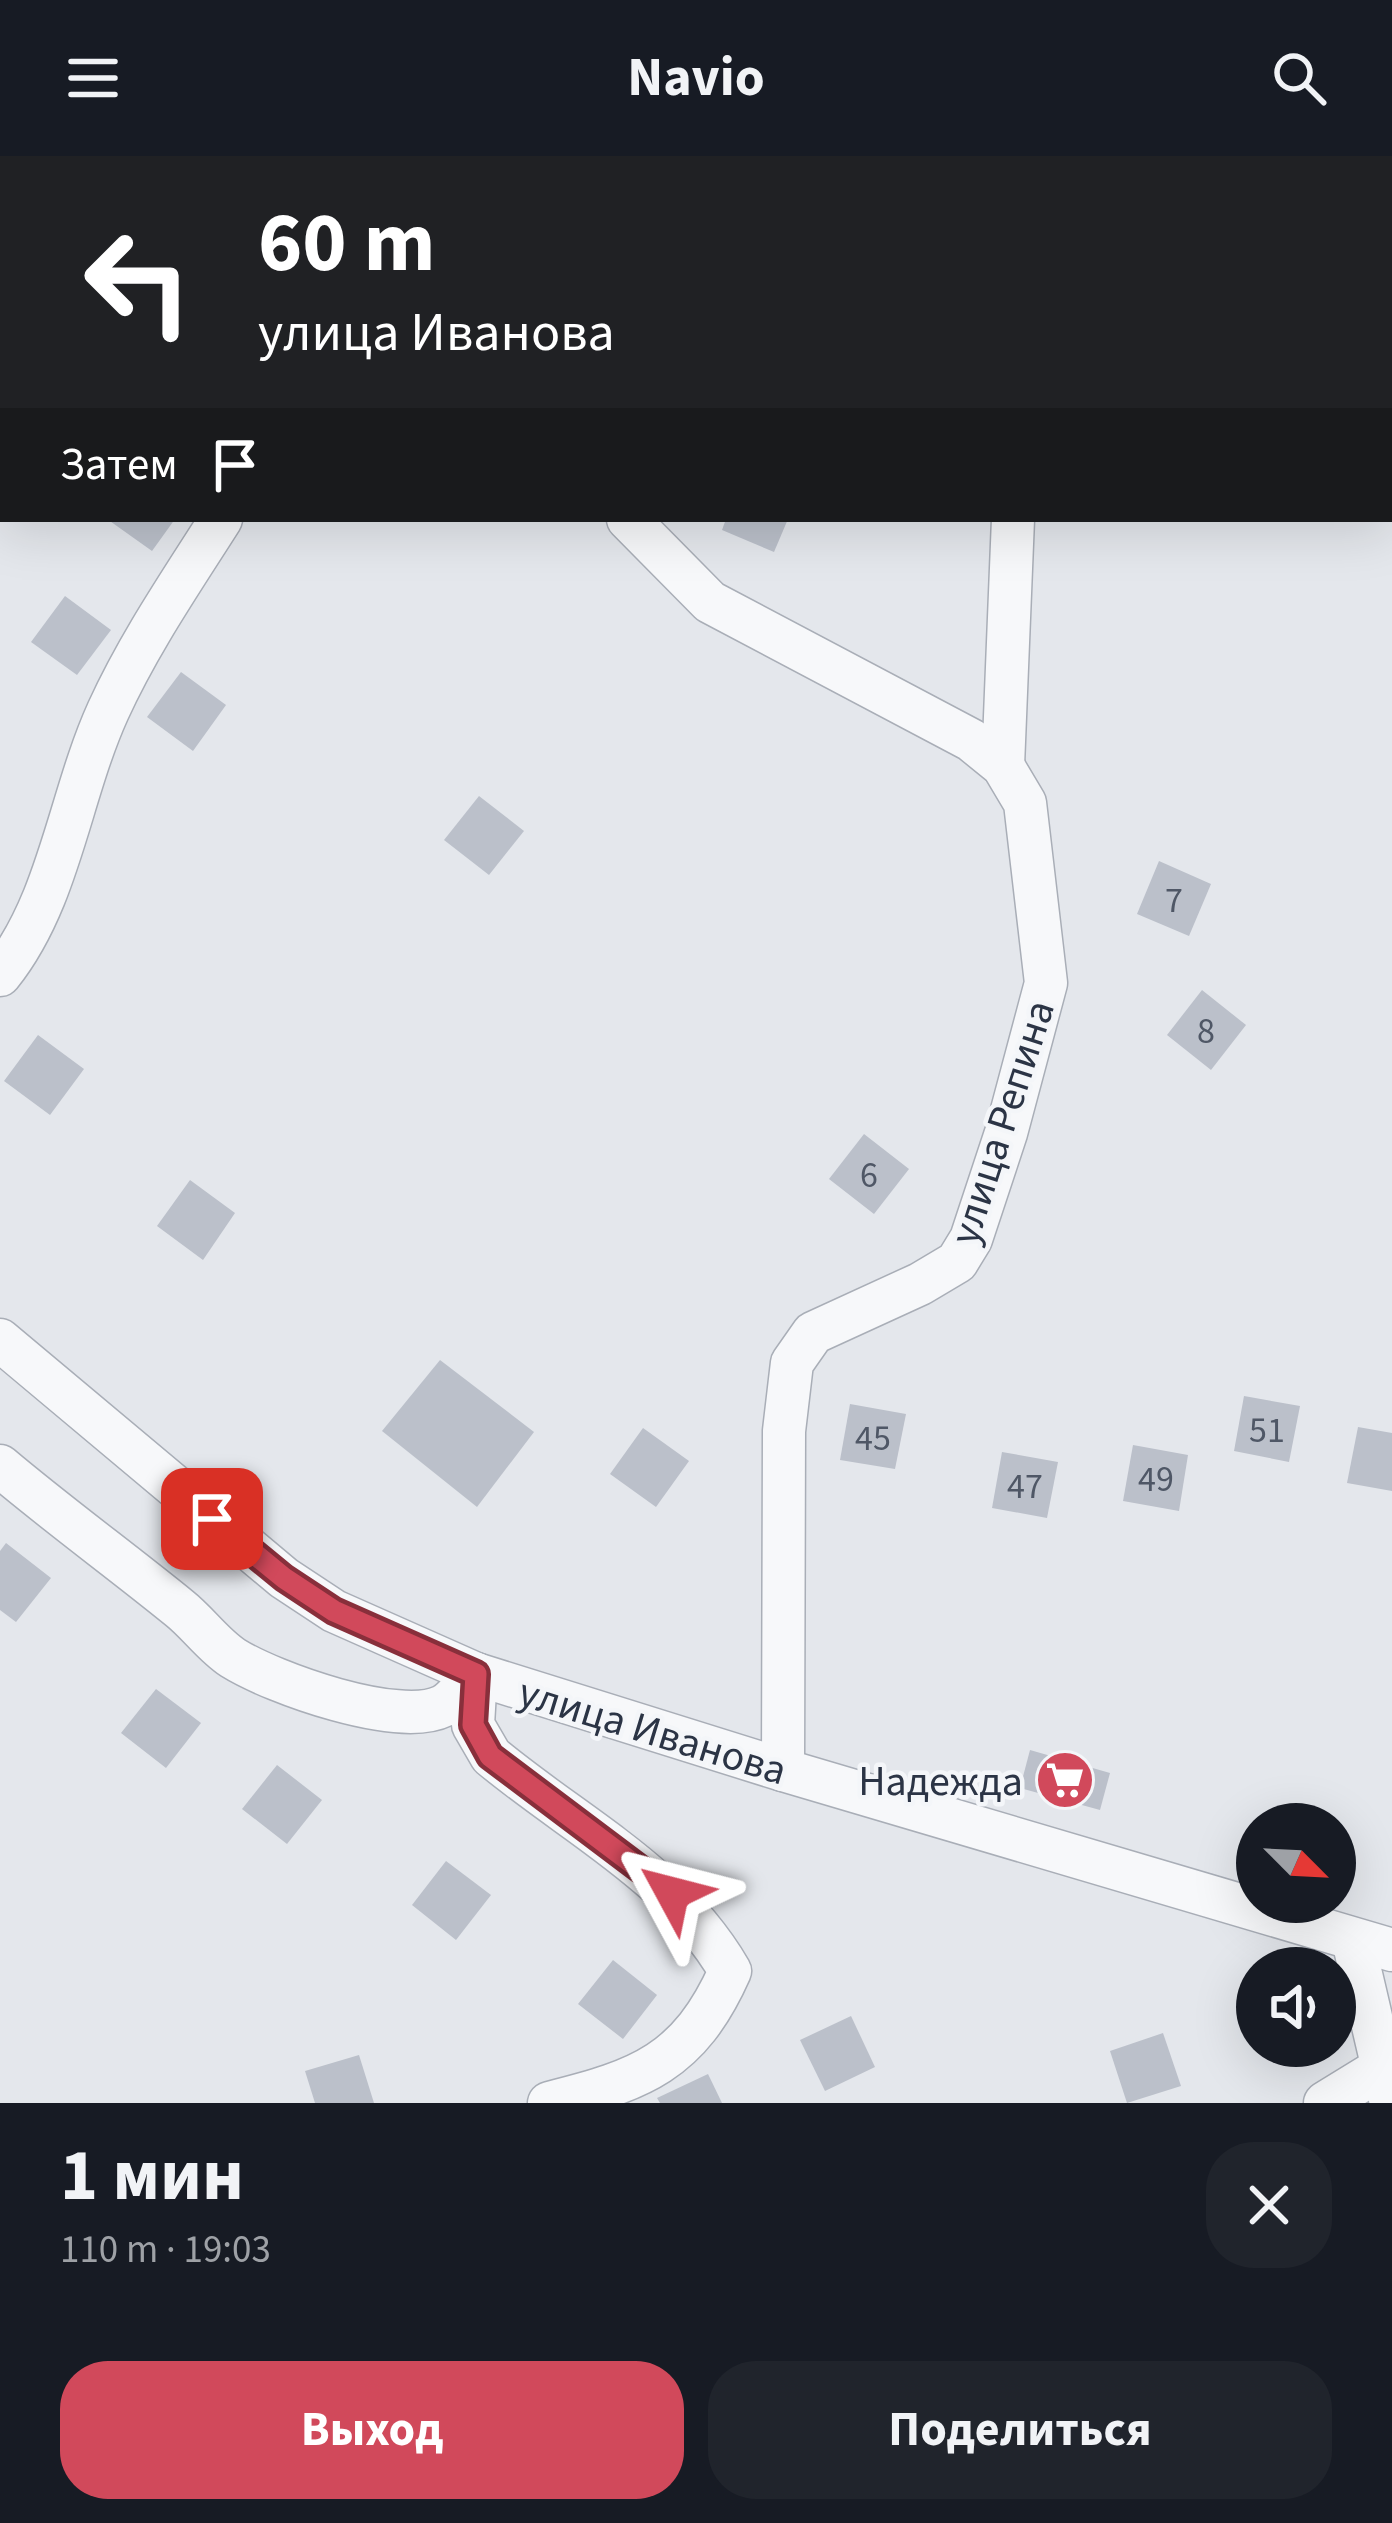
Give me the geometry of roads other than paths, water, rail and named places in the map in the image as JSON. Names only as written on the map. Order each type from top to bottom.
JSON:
[{"type":"street","points":[[0,976],[20,950],[46,895],[108,711],[140,647],[219,522]]},
{"type":"street","points":[[631,522],[710,602],[971,740],[1004,766]]},
{"type":"street","points":[[1004,766],[1013,522]]},
{"type":"street","name":"улица Репина","points":[[783,1771],[784,1431],[792,1364],[813,1333],[957,1262],[971,1239],[1006,1133],[1046,983],[1025,803],[1004,766]]},
{"type":"street","name":"улица Иванова","points":[[0,1340],[284,1578],[334,1611],[476,1674],[783,1771],[1373,1945]]},
{"type":"street","points":[[0,1466],[70,1526],[182,1610],[230,1657],[300,1691],[418,1711],[444,1706],[476,1674]]},
{"type":"street","points":[[476,1674],[473,1725],[490,1756],[672,1893],[712,1940],[730,1971],[719,1996],[680,2050],[618,2086],[549,2103]]},
{"type":"street","points":[[1325,2103],[1387,2086],[1373,1945]]},
{"type":"place","name":"Надежда","points":[[1065,1780]]}]
